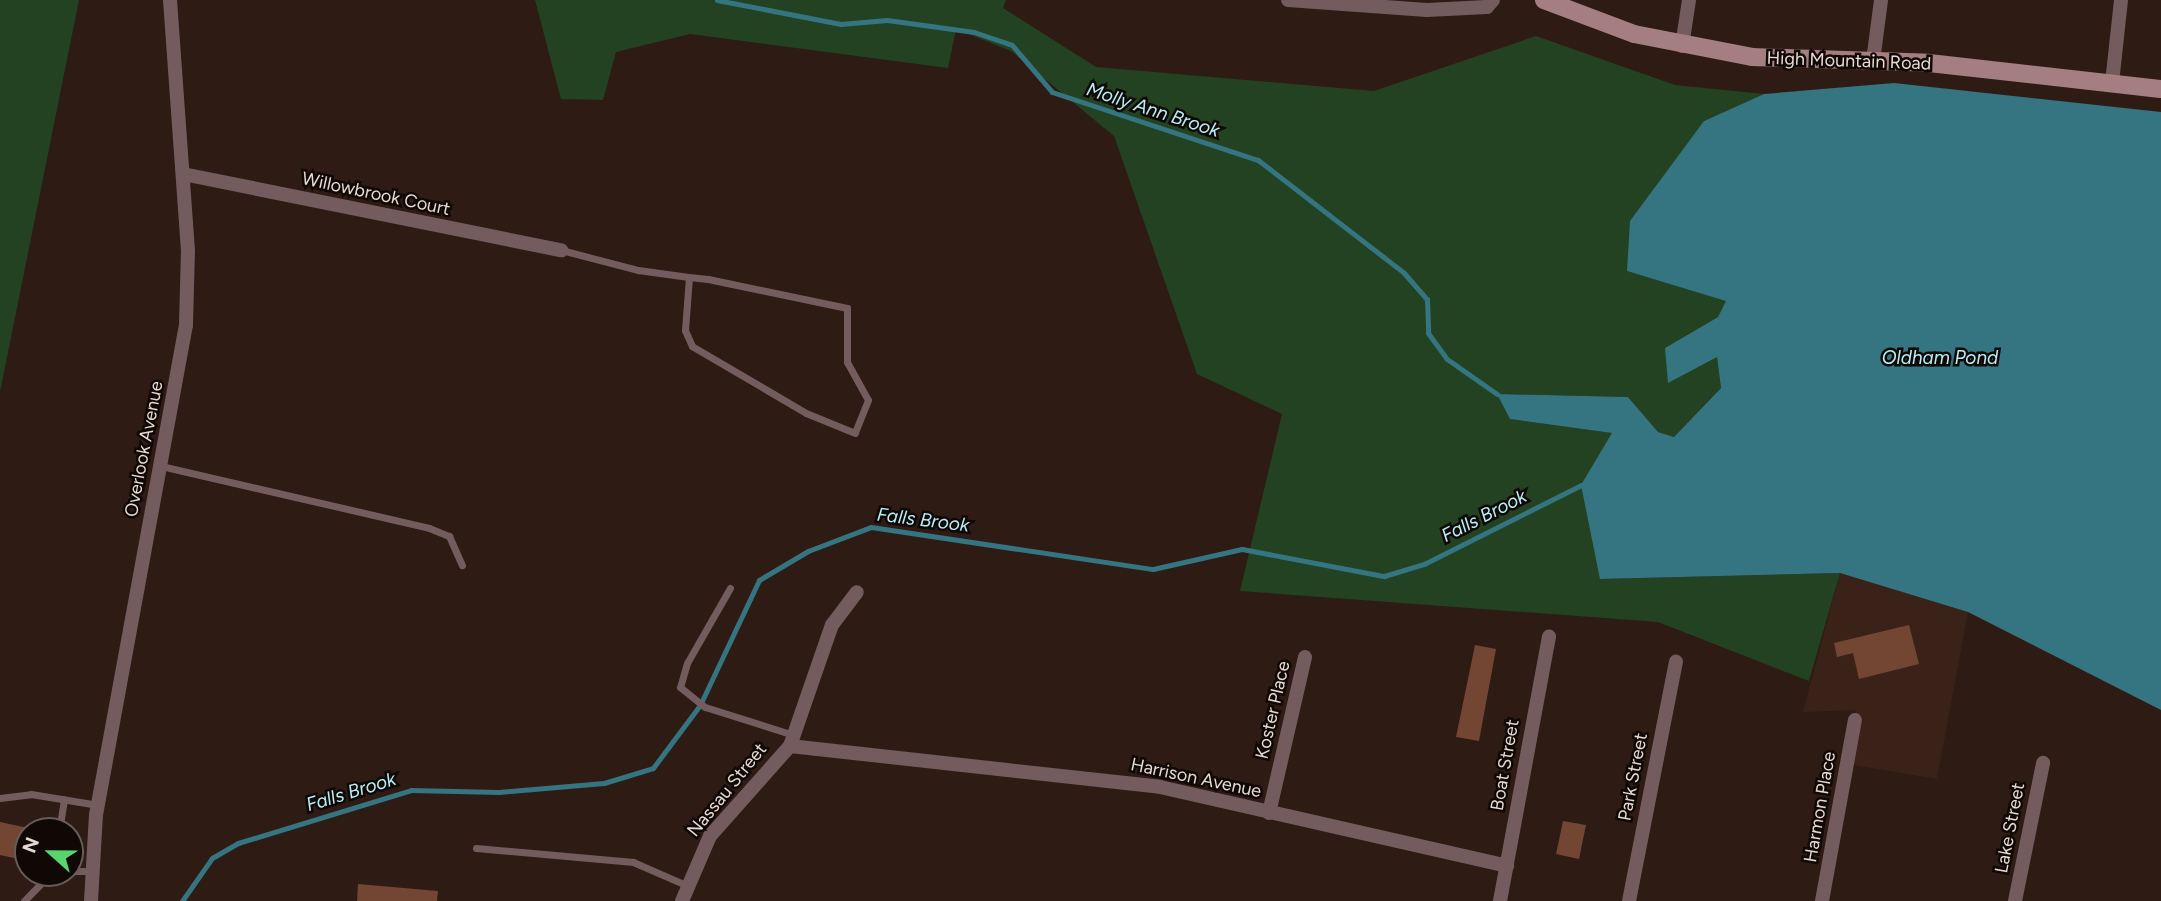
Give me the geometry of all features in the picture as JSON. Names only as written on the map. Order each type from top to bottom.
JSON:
[{"type":"street","points":[[1288,0],[1427,10],[1487,7],[1493,0]]},
{"type":"street","name":"High Mountain Road","points":[[1544,0],[1682,46],[1752,57],[1873,61],[2161,89]]},
{"type":"street","points":[[1682,46],[1689,0]]},
{"type":"street","points":[[1873,61],[1881,0]]},
{"type":"street","points":[[2112,83],[2121,0]]},
{"type":"street","name":"Overlook Avenue","points":[[90,901],[90,871],[98,805],[186,326],[183,174],[170,3]]},
{"type":"street","name":"Willowbrook Court","points":[[183,174],[561,250]]},
{"type":"street","name":"Nassau Street","points":[[682,901],[686,886],[710,836],[792,740],[832,625],[857,592]]},
{"type":"street","name":"Boat Street","points":[[1500,901],[1549,636]]},
{"type":"street","name":"Koster Place","points":[[1269,813],[1304,657]]},
{"type":"street","name":"Park Street","points":[[1629,901],[1676,662]]},
{"type":"street","name":"Harmon Place","points":[[1822,901],[1855,720]]},
{"type":"street","name":"Harrison Avenue","points":[[792,740],[1134,783],[1507,866]]},
{"type":"street","name":"Lake Street","points":[[2015,901],[2043,763]]},
{"type":"lane","points":[[561,250],[847,307],[847,362],[868,400],[855,433],[806,413],[692,346],[685,330],[690,277]]},
{"type":"lane","points":[[160,466],[429,528],[449,536],[462,565]]},
{"type":"lane","points":[[730,588],[687,663],[680,687],[689,700],[792,740]]},
{"type":"lane","points":[[0,798],[31,794],[98,805]]},
{"type":"lane","points":[[61,817],[64,799]]},
{"type":"lane","points":[[476,848],[633,862],[686,886]]},
{"type":"lane","points":[[84,871],[90,871]]},
{"type":"lane","points":[[24,901],[38,887]]},
{"type":"shaded area","points":[[1840,573],[1968,612],[1937,779],[1848,764],[1856,710],[1803,712]]},
{"type":"green space","points":[[0,0],[79,0],[0,392]]},
{"type":"green space","points":[[535,0],[1006,0],[1003,8],[1096,67],[1374,91],[1536,36],[1675,85],[1764,94],[1704,121],[1627,271],[1727,300],[1718,317],[1665,348],[1717,357],[1721,388],[1674,437],[1658,432],[1628,397],[1498,394],[1510,419],[1613,433],[1600,579],[1840,573],[1809,681],[1658,622],[1240,591],[1282,414],[1197,374],[1114,136],[1011,51],[956,29],[948,68],[690,34],[616,52],[603,100],[561,99]]},
{"type":"water","name":"Oldham Pond","points":[[1894,83],[2161,112],[2161,710],[1968,612],[1840,573],[1600,579],[1581,485],[1612,433],[1510,419],[1497,394],[1628,397],[1658,432],[1674,437],[1721,388],[1717,357],[1668,383],[1665,348],[1718,317],[1726,301],[1627,271],[1630,221],[1704,121],[1764,94]]},
{"type":"building","points":[[1909,625],[1919,664],[1859,679],[1853,653],[1837,657],[1834,643]]},
{"type":"building","points":[[1475,645],[1496,649],[1479,741],[1456,737]]},
{"type":"building","points":[[1563,821],[1586,825],[1579,859],[1556,854]]},
{"type":"building","points":[[0,822],[14,825],[14,858],[0,855]]},
{"type":"building","points":[[358,884],[438,891],[437,901],[357,901]]},
{"type":"waterway","name":"Molly Ann Brook","points":[[717,0],[841,24],[887,20],[974,32],[1012,45],[1052,92],[1258,160],[1404,273],[1427,299],[1428,333],[1447,359],[1497,394]]},
{"type":"waterway","name":"Falls Brook","points":[[182,901],[212,858],[238,843],[411,790],[499,792],[604,783],[653,768],[700,705],[759,580],[808,551],[871,527],[1153,569],[1242,549],[1384,576],[1424,564],[1581,485]]}]
